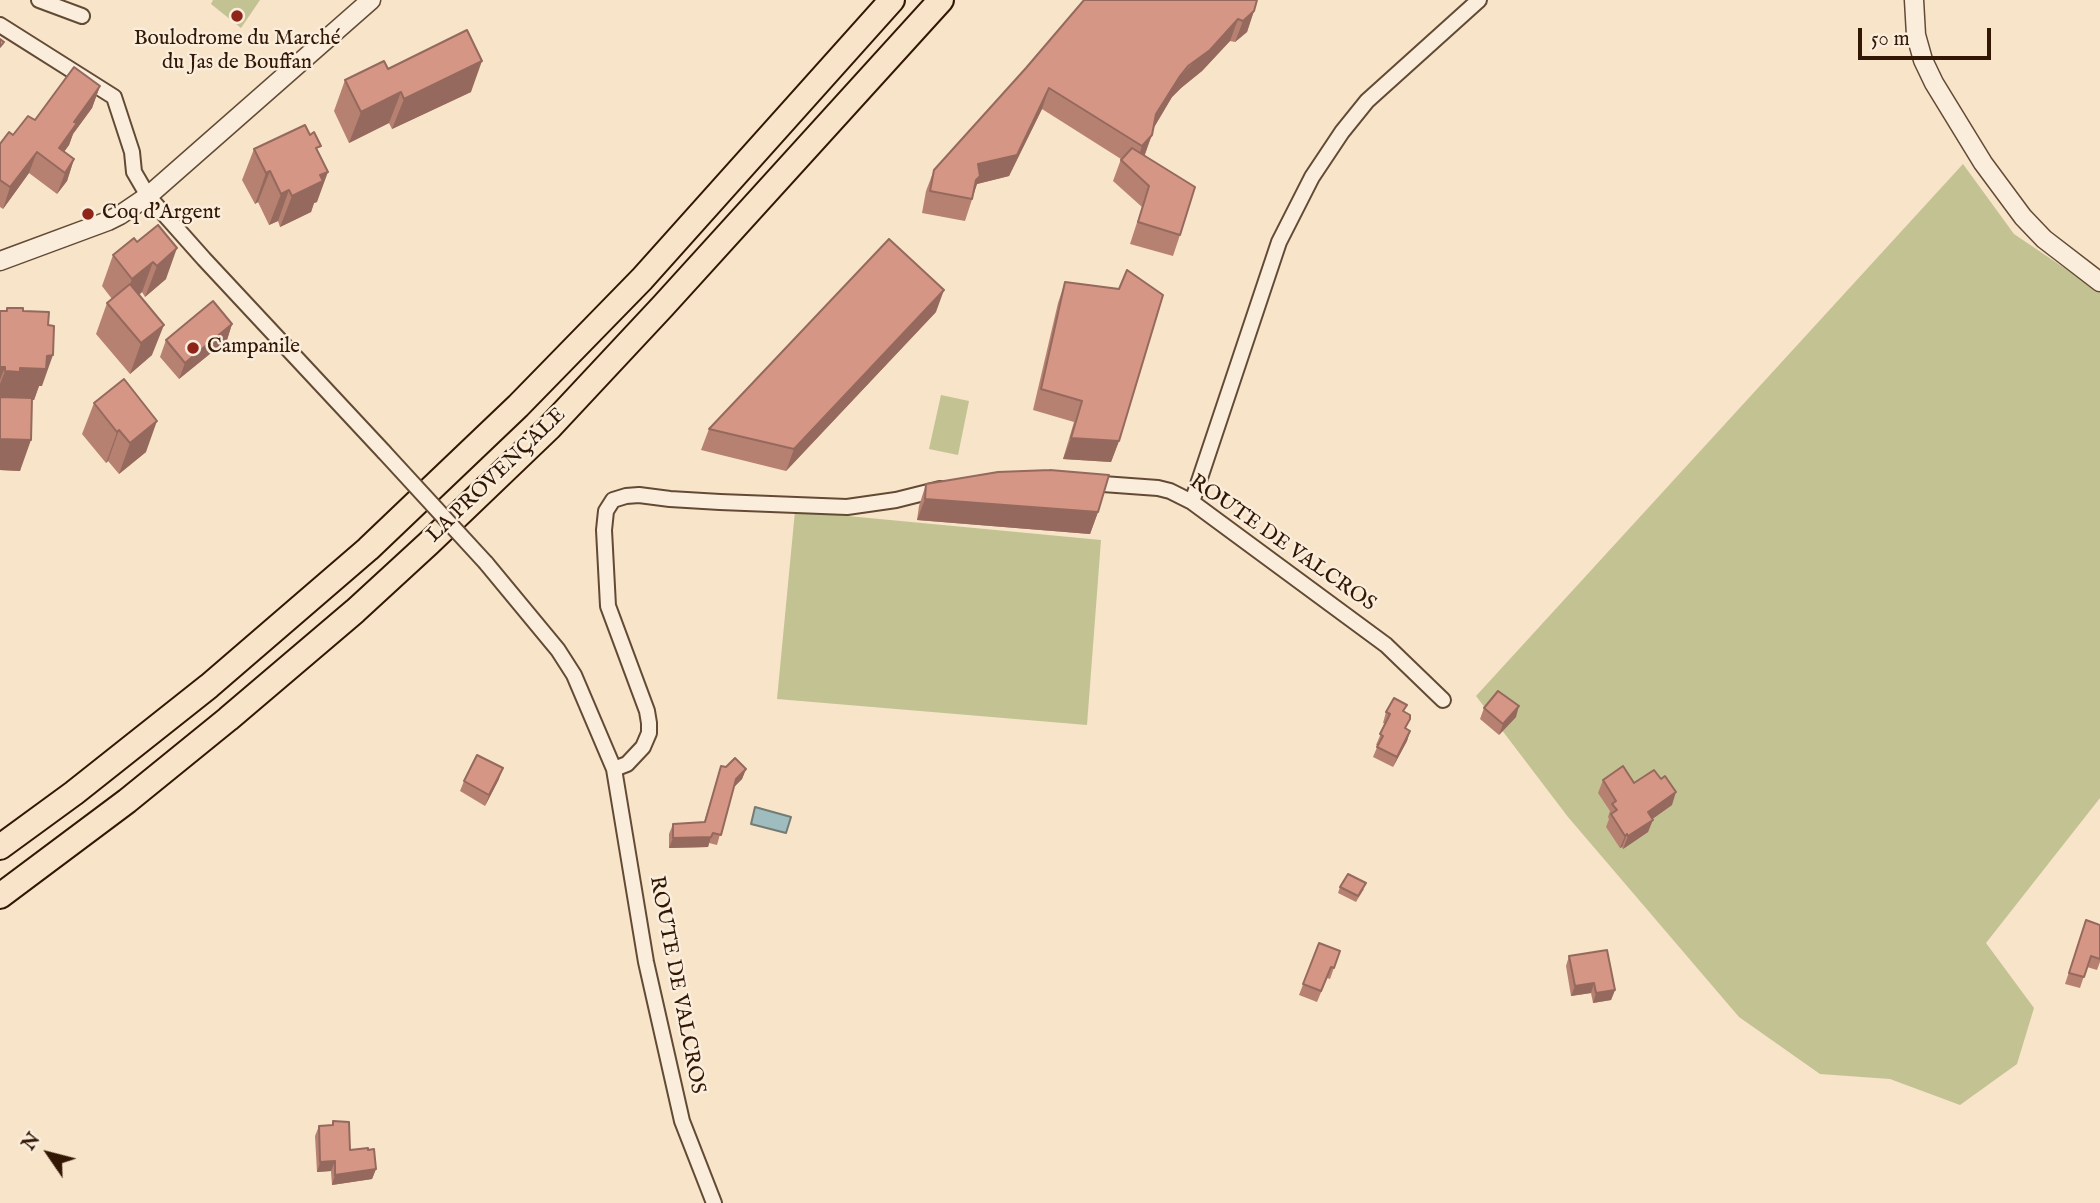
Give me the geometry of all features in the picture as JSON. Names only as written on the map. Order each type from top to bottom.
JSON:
[{"type":"highway","points":[[695,221],[879,0]]},
{"type":"highway","name":"LA PROVENÇALE","points":[[0,847],[74,793],[209,686],[368,550],[518,406],[642,279],[892,0]]},
{"type":"highway","name":"LA PROVENÇALE","points":[[0,896],[127,801],[228,719],[355,611],[439,534],[549,428],[941,0]]},
{"type":"street","points":[[39,0],[82,16]]},
{"type":"street","points":[[0,261],[107,222],[148,196],[371,0]]},
{"type":"street","points":[[1192,502],[1276,250],[1312,177],[1367,101],[1479,0]]},
{"type":"street","points":[[1915,2],[1916,35],[1923,60],[1983,163],[2010,201],[2044,239],[2100,282]]},
{"type":"street","name":"ROUTE DE VALCROS","points":[[0,25],[114,97],[132,152],[134,172],[148,196],[486,562],[558,650],[574,675],[614,769],[646,962],[682,1121],[714,1203]]},
{"type":"street","name":"ROUTE DE VALCROS","points":[[1079,482],[1158,488],[1192,502],[1387,645],[1443,700]]},
{"type":"street","points":[[614,769],[627,764],[643,747],[649,733],[649,723],[608,606],[604,530],[606,512],[613,500],[639,495],[720,502],[847,507],[896,500],[958,486]]},
{"type":"shaded area","name":"Boulodrome du Marché du Jas de Bouffan","points":[[213,0],[260,0],[241,28],[211,4]]},
{"type":"shaded area","points":[[1963,164],[2014,234],[2100,292],[2100,798],[1986,943],[2034,1008],[2017,1064],[1960,1105],[1890,1079],[1820,1074],[1739,1017],[1568,817],[1476,696]]},
{"type":"shaded area","points":[[941,395],[969,401],[958,455],[929,449]]},
{"type":"shaded area","points":[[795,511],[1101,540],[1087,725],[777,699]]},
{"type":"water","points":[[755,807],[791,817],[786,833],[751,824]]},
{"type":"building","points":[[1084,0],[1257,0],[1254,11],[1243,21],[1238,19],[1210,50],[1188,66],[1180,76],[1156,114],[1152,135],[1142,146],[1049,88],[1017,155],[978,164],[980,176],[976,180],[972,199],[930,191],[934,170]]},
{"type":"building","points":[[467,30],[482,61],[404,99],[401,92],[361,112],[345,80],[384,61],[388,69]]},
{"type":"building","points":[[74,67],[100,86],[59,148],[74,159],[65,173],[37,152],[10,187],[0,180],[0,144],[9,132],[13,135],[28,116],[35,120]]},
{"type":"building","points":[[305,125],[310,135],[314,132],[321,146],[316,148],[328,172],[320,175],[323,181],[292,196],[289,190],[281,194],[270,171],[266,173],[254,149]]},
{"type":"building","points":[[1132,148],[1195,187],[1180,235],[1138,222],[1149,186],[1121,160]]},
{"type":"building","points":[[158,225],[177,248],[157,266],[153,262],[132,279],[113,255],[134,238],[137,242]]},
{"type":"building","points":[[889,239],[944,290],[794,449],[709,429]]},
{"type":"building","points":[[1127,270],[1163,295],[1119,441],[1071,438],[1082,401],[1041,389],[1065,282],[1119,289]]},
{"type":"building","points":[[130,284],[164,325],[141,343],[107,303]]},
{"type":"building","points":[[213,301],[232,324],[185,363],[166,340]]},
{"type":"building","points":[[7,308],[49,312],[48,325],[54,326],[53,355],[47,356],[46,369],[20,368],[20,372],[5,371],[5,367],[0,367],[0,311],[7,311]]},
{"type":"building","points":[[124,379],[157,421],[130,443],[119,430],[117,432],[94,403]]},
{"type":"building","points":[[0,397],[32,398],[31,440],[0,439]]},
{"type":"building","points":[[1050,470],[1109,475],[1098,512],[925,499],[926,484],[998,472]]},
{"type":"building","points":[[1498,691],[1519,706],[1503,724],[1484,708]]},
{"type":"building","points":[[1394,698],[1407,705],[1403,711],[1410,715],[1405,728],[1410,731],[1397,757],[1377,747],[1390,714],[1386,712]]},
{"type":"building","points":[[477,755],[503,768],[489,795],[464,781]]},
{"type":"building","points":[[735,758],[746,769],[736,779],[721,835],[713,833],[711,837],[673,838],[673,824],[705,822],[721,766],[726,767]]},
{"type":"building","points":[[1623,766],[1634,783],[1654,770],[1661,779],[1665,776],[1676,792],[1648,812],[1653,820],[1628,836],[1625,836],[1611,814],[1617,810],[1612,804],[1616,801],[1603,780]]},
{"type":"building","points":[[1348,874],[1366,883],[1358,896],[1340,887]]},
{"type":"building","points":[[2086,920],[2100,925],[2100,959],[2091,956],[2084,977],[2069,973]]},
{"type":"building","points":[[1319,943],[1340,951],[1321,991],[1303,984]]},
{"type":"building","points":[[1607,950],[1615,990],[1596,993],[1594,983],[1575,986],[1569,956]]},
{"type":"building","points":[[333,1121],[349,1122],[350,1150],[374,1149],[376,1169],[335,1175],[335,1161],[320,1162],[319,1126],[333,1125]]},
{"type":"place","name":"Boulodrome du Marché du Jas de Bouffan","points":[[237,16]]},
{"type":"place","name":"Coq d'Argent","points":[[88,214]]},
{"type":"place","name":"Campanile","points":[[193,348]]}]
